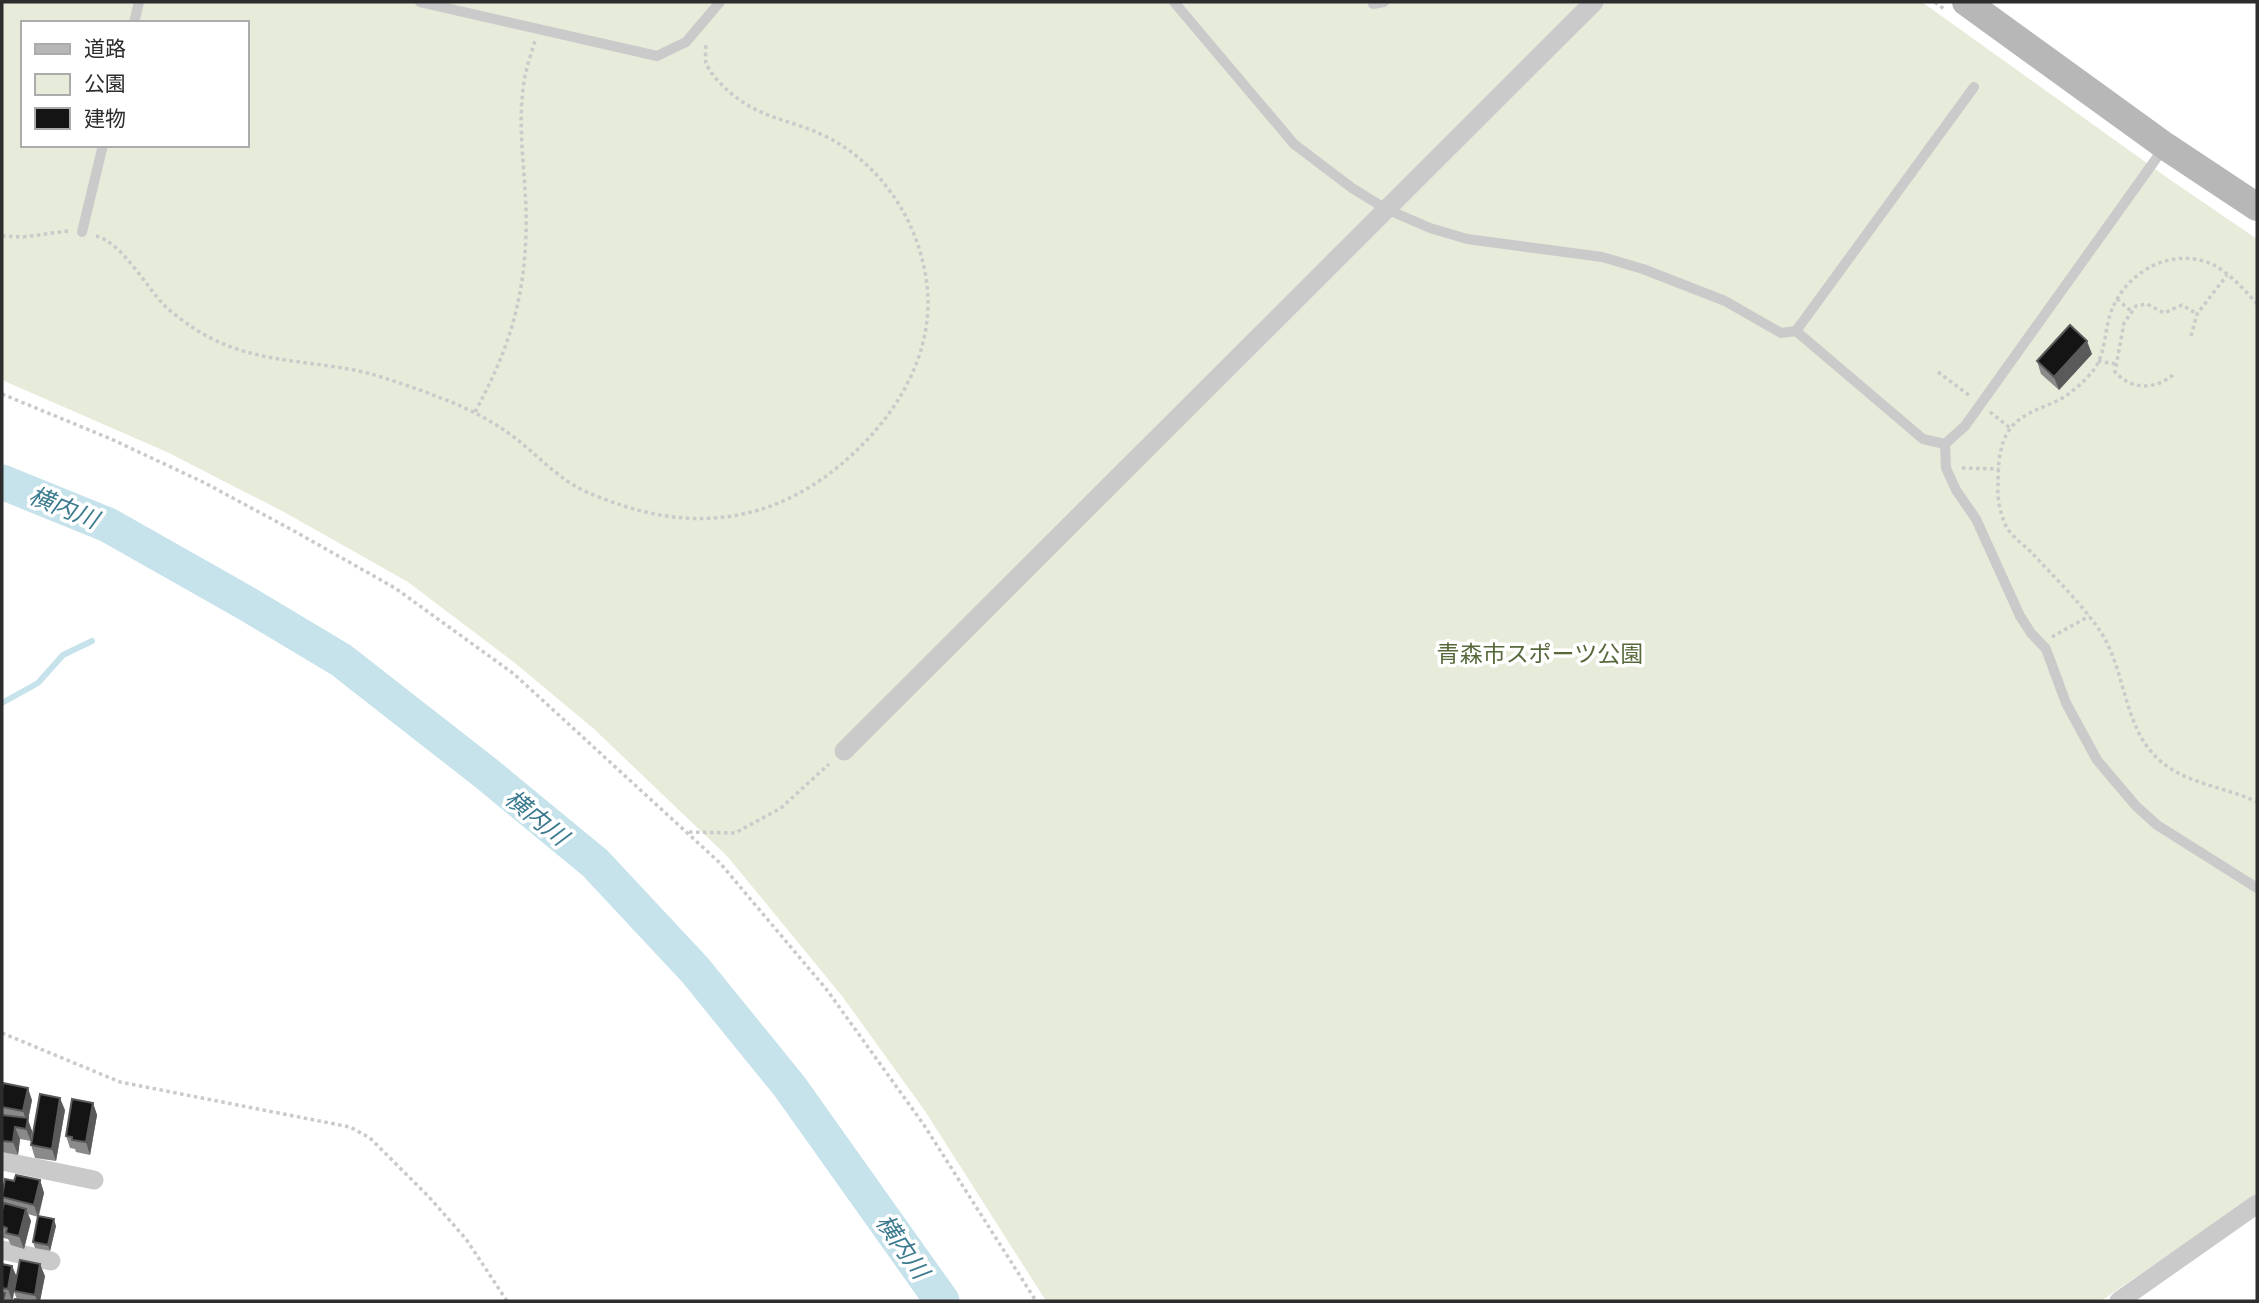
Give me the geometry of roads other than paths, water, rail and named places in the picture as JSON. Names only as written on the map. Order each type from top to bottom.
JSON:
[{"type":"street","points":[[844,751],[1594,2]]},
{"type":"street","points":[[1966,2],[2165,146],[2257,207]]},
{"type":"street","points":[[2,1161],[94,1180]]},
{"type":"street","points":[[2119,1301],[2257,1204]]},
{"type":"street","points":[[2,1250],[51,1261]]},
{"type":"lane","points":[[134,21],[139,2]]},
{"type":"lane","points":[[420,2],[657,56],[686,42],[720,2]]},
{"type":"lane","points":[[1174,2],[1294,144],[1352,188],[1386,209],[1430,228],[1467,239],[1602,257],[1688,285],[1725,301],[1781,333],[1796,331],[1974,87]]},
{"type":"lane","points":[[1373,2],[1384,2]]},
{"type":"lane","points":[[1945,444],[1965,426],[2165,146]]},
{"type":"lane","points":[[82,232],[103,147]]},
{"type":"lane","points":[[1796,331],[1913,432],[1923,439],[1945,444]]},
{"type":"lane","points":[[1945,444],[1946,468],[1956,490],[1976,519],[2020,616],[2046,649],[2066,703],[2097,760],[2157,825],[2257,888]]},
{"type":"waterway","name":"横内川","points":[[2,482],[108,525],[341,660],[595,863],[695,970],[790,1087],[942,1301]]},
{"type":"waterway","points":[[2,703],[38,683],[63,655],[92,641]]},
{"type":"park label","name":"青森市スポーツ公園","points":[[1540,653]]}]
